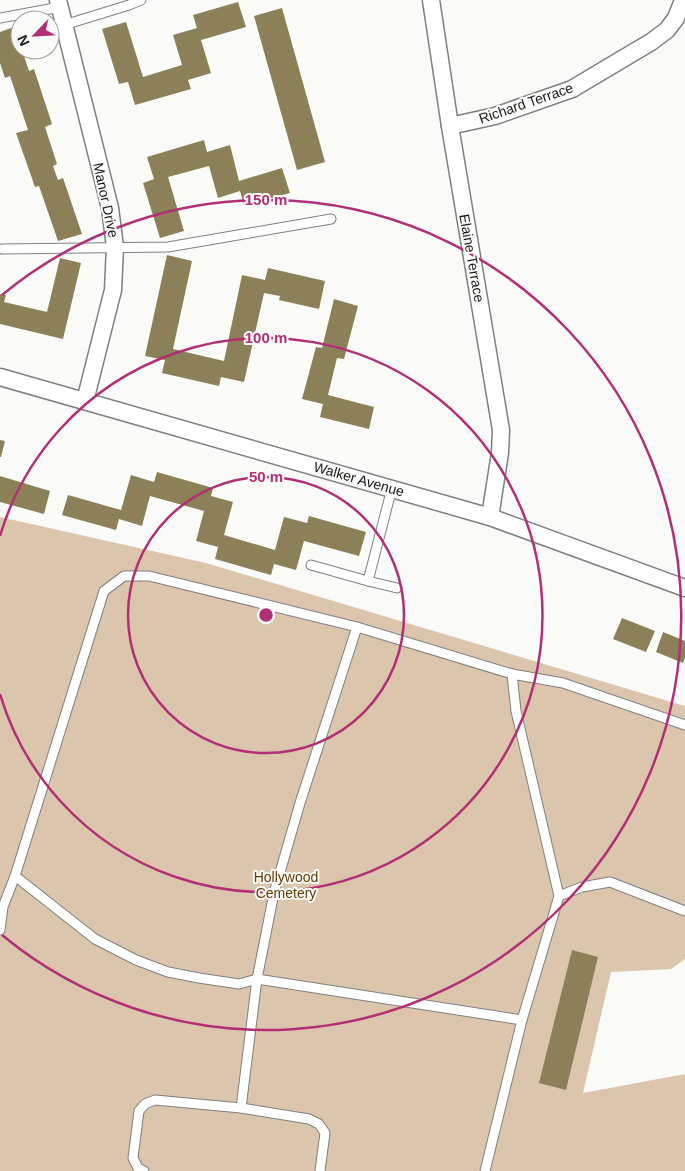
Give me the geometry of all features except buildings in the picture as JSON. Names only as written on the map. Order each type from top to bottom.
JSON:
[{"type":"street","name":"Elaine Terrace","points":[[431,0],[501,430],[500,454],[490,517]]},
{"type":"street","name":"Richard Terrace","points":[[450,126],[495,116],[572,88],[667,30],[676,18],[683,0]]},
{"type":"street","name":"Manor Drive","points":[[59,4],[110,208],[116,247],[113,290],[85,401]]},
{"type":"street","name":"Walker Avenue","points":[[0,377],[490,517],[685,588]]},
{"type":"lane","points":[[64,25],[141,0]]},
{"type":"lane","points":[[0,18],[59,4]]},
{"type":"lane","points":[[2,249],[168,247],[331,219]]},
{"type":"lane","points":[[368,581],[392,488]]},
{"type":"lane","points":[[311,565],[397,588]]},
{"type":"lane","points":[[0,930],[3,907],[15,876],[104,591],[124,576],[149,576],[357,627],[512,674],[563,683],[685,725]]},
{"type":"lane","points":[[241,1108],[257,980],[274,893],[303,793],[357,627]]},
{"type":"lane","points":[[485,1171],[522,1020],[559,896],[516,711],[512,674]]},
{"type":"lane","points":[[15,876],[95,939],[136,960],[168,972],[239,984],[257,980],[522,1020]]},
{"type":"lane","points":[[559,896],[582,887],[610,882],[685,912]]},
{"type":"lane","points":[[144,1171],[138,1168],[133,1158],[139,1111],[145,1104],[155,1100],[241,1108],[309,1119],[319,1124],[325,1133],[320,1171]]},
{"type":"green space","name":"Hollywood Cemetery","points":[[0,517],[206,563],[685,706],[685,959],[671,969],[611,972],[583,1093],[685,1074],[685,1171],[0,1171]]}]
